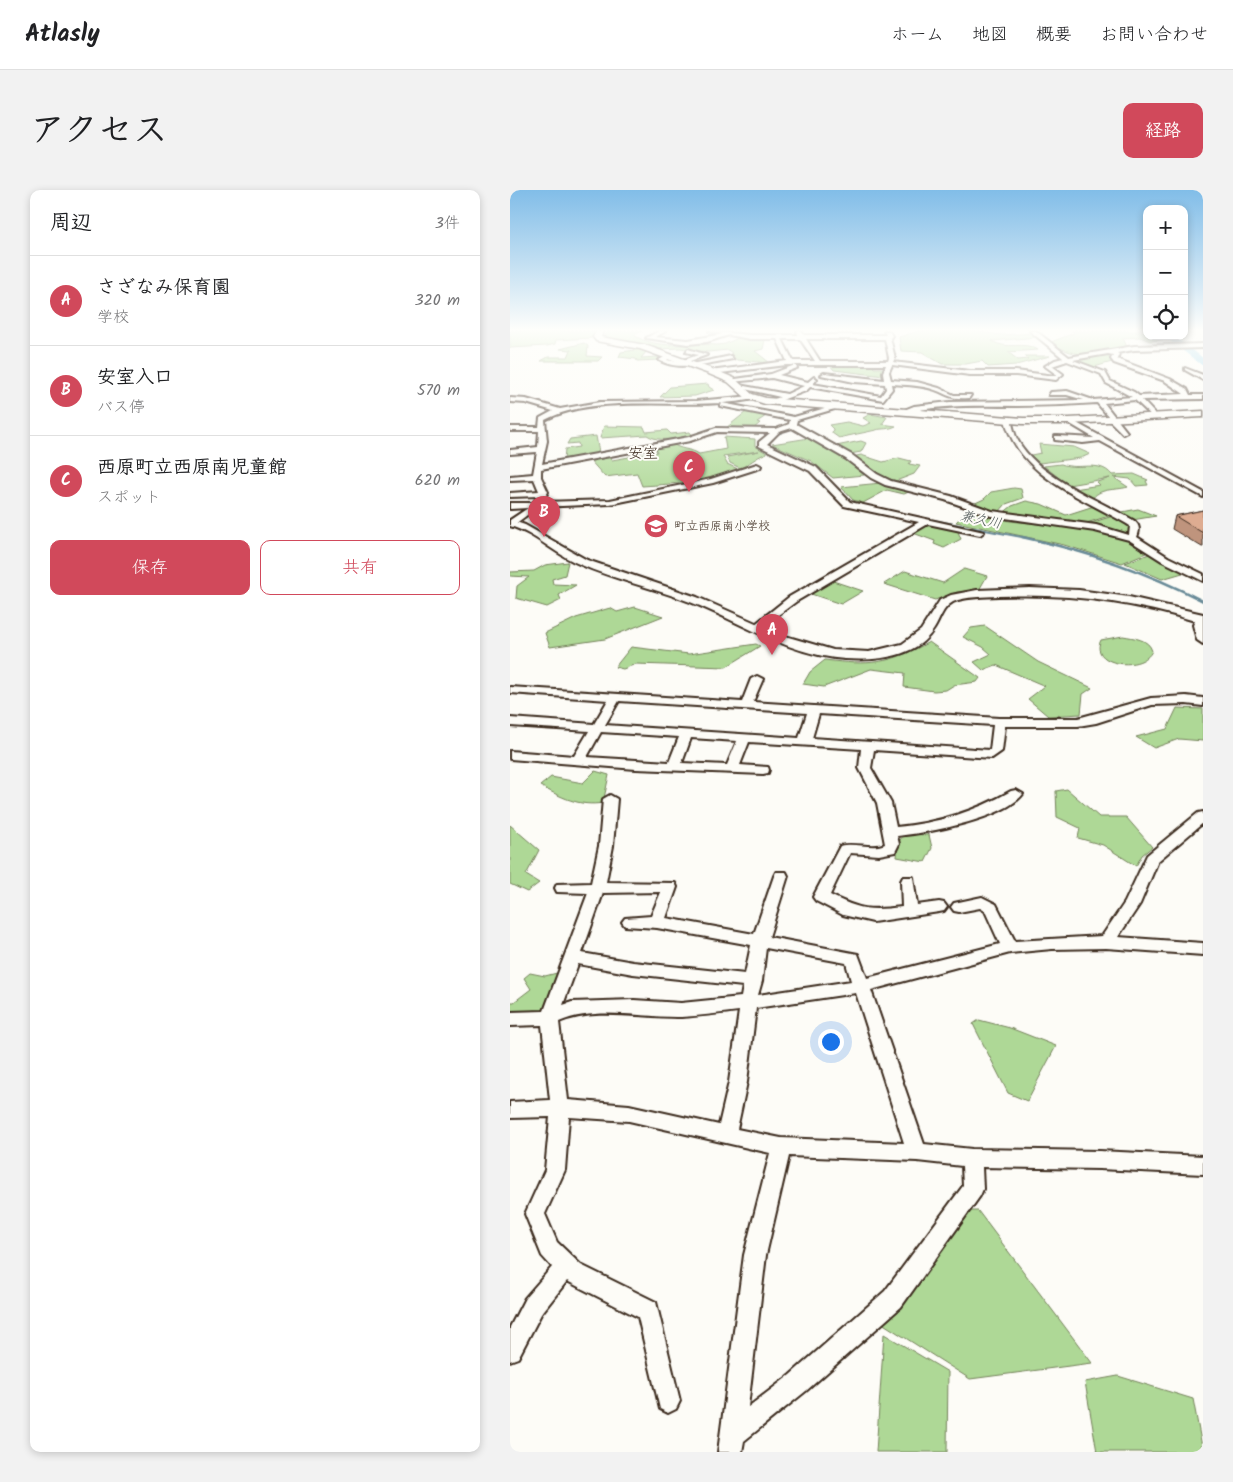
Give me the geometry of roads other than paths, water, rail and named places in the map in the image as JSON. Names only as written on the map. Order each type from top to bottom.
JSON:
[{"type":"main road","points":[[742,390],[752,398],[771,402],[1008,420],[1069,421],[1203,414]]},
{"type":"street","points":[[761,390],[787,396]]},
{"type":"street","points":[[771,402],[804,390]]},
{"type":"street","points":[[847,390],[883,398],[886,390]]},
{"type":"street","points":[[906,390],[915,392]]},
{"type":"street","points":[[937,390],[953,397],[975,396]]},
{"type":"street","points":[[969,390],[986,405]]},
{"type":"street","points":[[1123,390],[1139,398],[1154,416]]},
{"type":"street","points":[[1183,390],[1188,396]]},
{"type":"street","points":[[1051,394],[1073,394],[1096,402],[1123,432]]},
{"type":"street","points":[[902,412],[913,408],[941,406],[1018,405],[1096,402],[1139,398],[1203,397]]},
{"type":"street","points":[[752,398],[682,403],[604,404],[560,411],[542,419],[543,441],[537,472],[542,489],[538,505],[511,522],[583,562],[694,599],[816,651],[846,655],[881,654],[895,651],[918,640],[926,632],[939,607],[948,601],[974,594],[1030,591],[1106,596],[1202,618],[1200,625],[1203,640]]},
{"type":"street","points":[[930,398],[941,406]]},
{"type":"street","points":[[510,400],[560,411]]},
{"type":"street","points":[[706,402],[793,422],[874,476],[896,486],[948,498],[991,513],[1096,528],[1132,538],[1164,559],[1203,578]]},
{"type":"street","points":[[674,414],[682,403]]},
{"type":"street","points":[[1018,405],[1023,420]]},
{"type":"street","points":[[836,407],[793,422],[777,431],[762,444],[813,469],[847,504],[980,532]]},
{"type":"street","points":[[1008,420],[1013,437],[1023,454],[1064,487],[1134,525],[1135,532],[1132,538]]},
{"type":"street","points":[[1069,421],[1203,496]]},
{"type":"street","points":[[510,429],[541,429]]},
{"type":"street","points":[[510,478],[690,439],[716,430],[777,431]]},
{"type":"street","points":[[1058,438],[1083,441],[1102,439]]},
{"type":"street","points":[[510,452],[540,449]]},
{"type":"street","points":[[510,506],[610,502],[713,481],[757,466]]},
{"type":"street","points":[[510,486],[542,489]]},
{"type":"street","points":[[510,495],[542,489]]},
{"type":"street","points":[[758,627],[798,596],[927,521]]},
{"type":"street","points":[[747,704],[757,679]]},
{"type":"street","points":[[510,690],[747,704],[999,722],[1078,722],[1092,720],[1152,702],[1186,700],[1203,702]]},
{"type":"street","points":[[578,761],[616,696]]},
{"type":"street","points":[[804,743],[814,709]]},
{"type":"street","points":[[510,722],[992,754],[996,751],[999,722]]},
{"type":"street","points":[[674,766],[686,735]]},
{"type":"street","points":[[732,768],[744,739]]},
{"type":"street","points":[[868,746],[865,768],[884,803],[892,844],[890,849],[883,851],[853,847],[845,849],[821,897],[848,912],[873,916],[939,907]]},
{"type":"street","points":[[510,755],[578,761],[763,770]]},
{"type":"street","points":[[890,832],[930,829],[964,819],[998,805],[1016,794]]},
{"type":"street","points":[[610,799],[606,846],[598,886],[550,1018],[560,1108],[555,1170],[535,1214],[549,1249],[573,1273],[648,1310],[668,1401]]},
{"type":"street","points":[[1106,942],[1132,904],[1152,858],[1203,816]]},
{"type":"street","points":[[726,1135],[738,1082],[748,1003],[754,981],[760,939],[780,876]]},
{"type":"street","points":[[908,881],[910,912]]},
{"type":"street","points":[[562,888],[598,886],[670,887],[657,922]]},
{"type":"street","points":[[959,907],[982,902],[990,908],[1010,948]]},
{"type":"street","points":[[630,922],[657,922],[718,934],[760,939],[852,958],[918,1152]]},
{"type":"street","points":[[510,1019],[550,1018],[572,1009],[634,1007],[681,1010],[748,1003],[862,986],[1010,948],[1052,943],[1106,942],[1203,949]]},
{"type":"street","points":[[572,957],[633,968],[754,981]]},
{"type":"street","points":[[510,1110],[560,1108],[629,1112],[781,1147],[918,1152],[972,1158],[1203,1165]]},
{"type":"street","points":[[732,1443],[755,1255],[781,1147]]},
{"type":"street","points":[[732,1443],[893,1299],[973,1189],[972,1158]]},
{"type":"street","points":[[510,1350],[533,1306],[566,1266]]},
{"type":"waterway","name":"兼久川","points":[[782,432],[766,441],[767,444],[819,469],[849,501],[856,504]]},
{"type":"waterway","name":"兼久川","points":[[897,513],[1023,537]]},
{"type":"waterway","name":"兼久川","points":[[1023,537],[1027,538]]},
{"type":"waterway","name":"兼久川","points":[[1023,537],[1092,555],[1115,563],[1159,580],[1203,601]]},
{"type":"place","name":"西原町立西原南児童館","points":[[689,492]]},
{"type":"place","name":"町立西原南小学校","points":[[656,526]]},
{"type":"place","name":"安室入口","points":[[544,537]]},
{"type":"place","name":"さざなみ保育園","points":[[772,655]]},
{"type":"district","name":"安室","points":[[643,453]]}]
